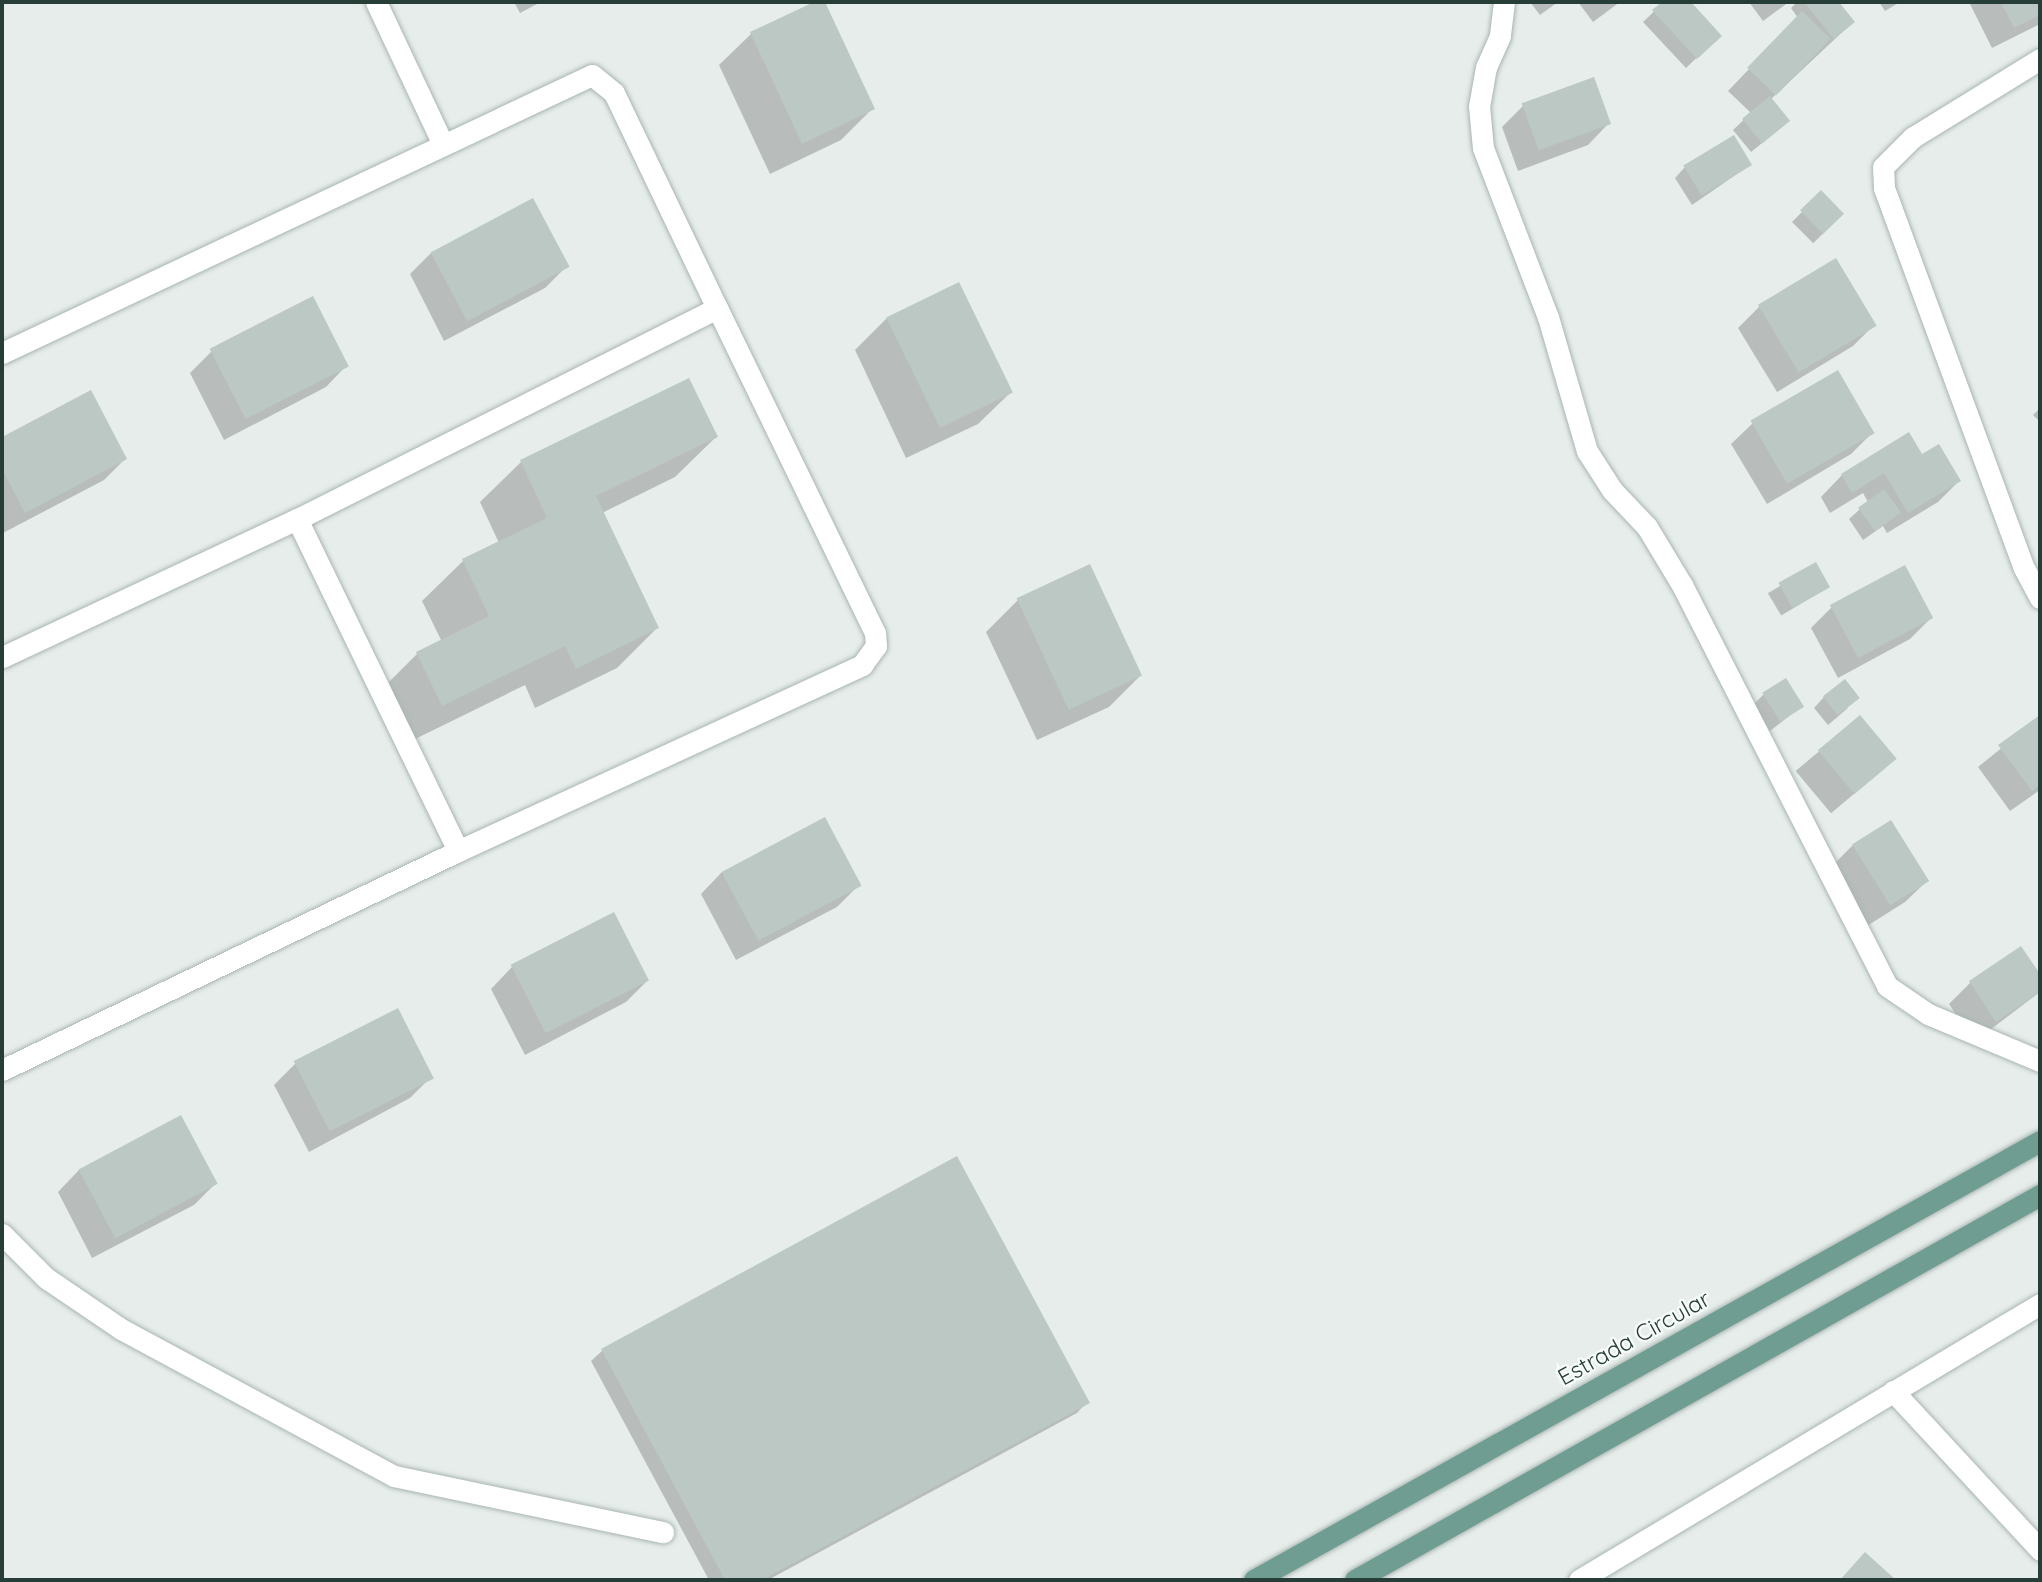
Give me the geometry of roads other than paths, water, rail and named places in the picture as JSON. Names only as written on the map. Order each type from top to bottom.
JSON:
[{"type":"main road","name":"Estrada Circular","points":[[1254,1580],[2040,1141]]},
{"type":"main road","points":[[1355,1580],[2040,1195]]},
{"type":"street","points":[[376,2],[442,142]]},
{"type":"street","points":[[1504,2],[1500,36],[1486,67],[1479,106],[1483,148],[1548,317],[1587,451],[1612,490],[1647,527],[1682,585],[1886,986],[1928,1014],[2040,1061]]},
{"type":"street","points":[[2040,59],[1913,136],[1883,167],[1884,188],[2032,562],[2040,598]]},
{"type":"street","points":[[2,353],[442,142],[592,75],[614,93],[875,633],[876,646],[862,665],[458,851],[2,1069]]},
{"type":"street","points":[[2,657],[297,519],[717,308]]},
{"type":"street","points":[[297,519],[458,851]]},
{"type":"street","points":[[2,1234],[46,1278],[121,1329],[394,1476],[663,1532]]},
{"type":"street","points":[[1579,1580],[2040,1304]]},
{"type":"street","points":[[1894,1391],[2040,1550]]}]
